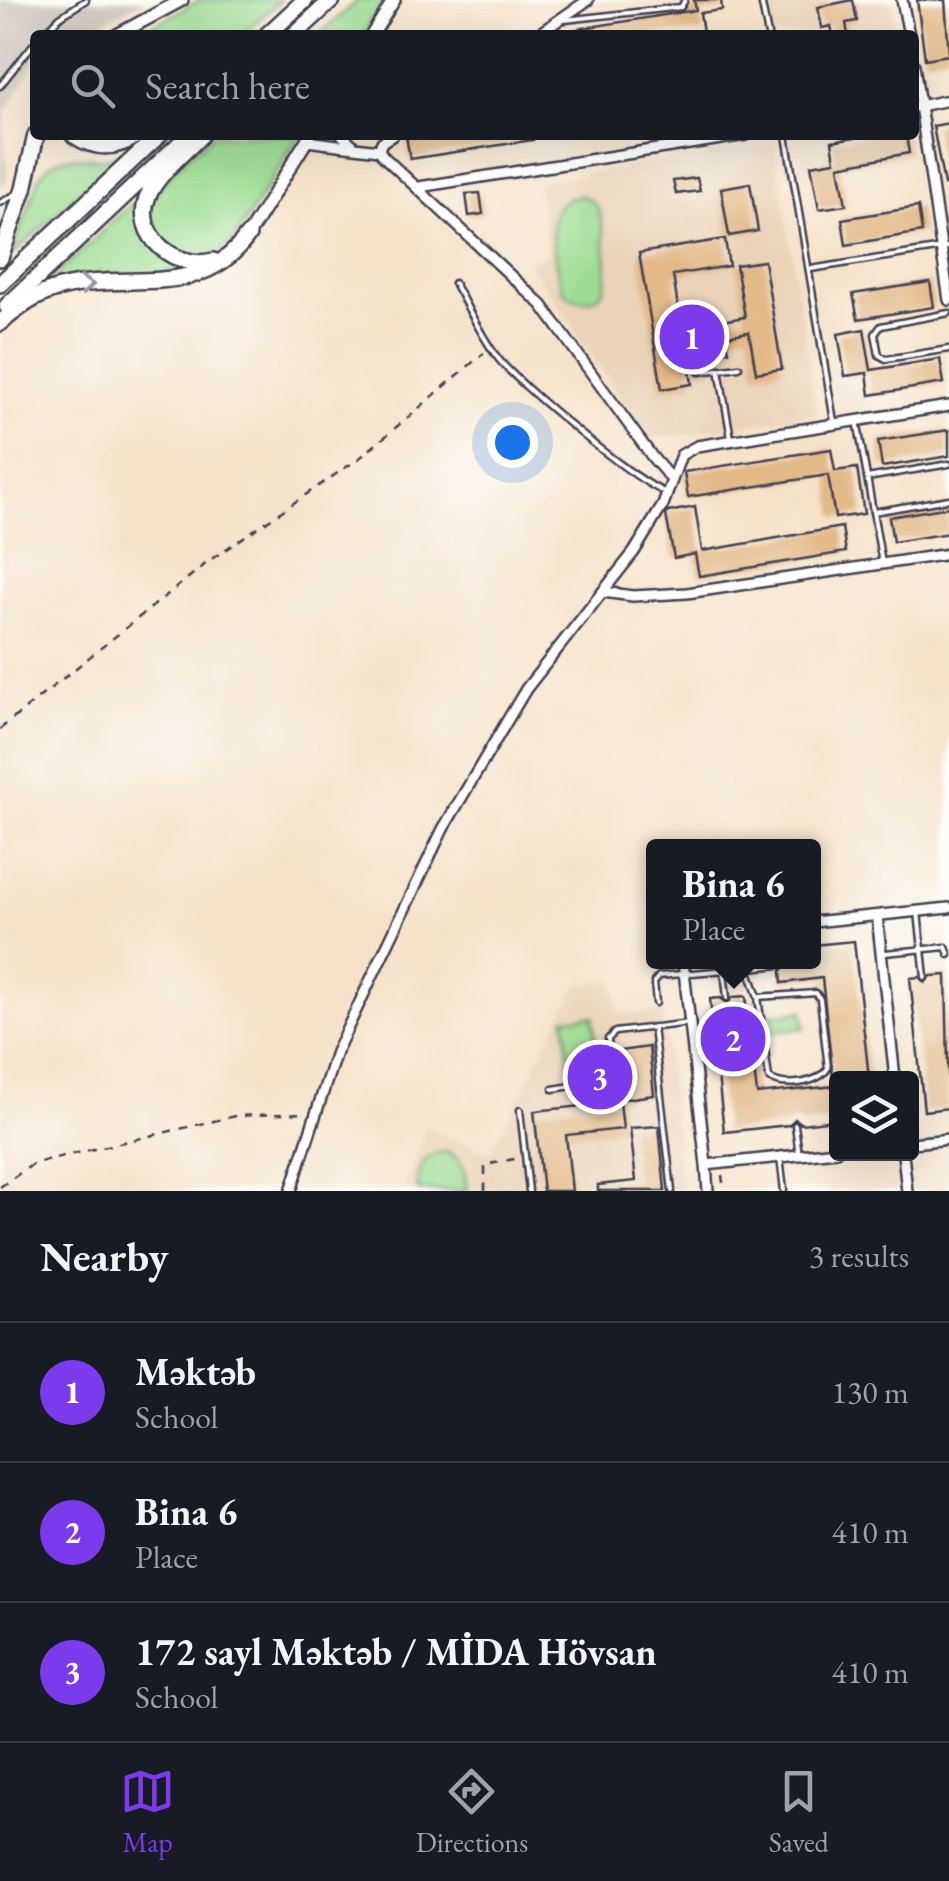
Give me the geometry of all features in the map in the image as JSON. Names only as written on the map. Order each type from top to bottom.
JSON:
[{"type":"highway","points":[[272,30],[305,0]]},
{"type":"highway","points":[[299,30],[332,0]]},
{"type":"highway","points":[[0,258],[24,189],[35,140]]},
{"type":"highway","points":[[82,140],[112,147],[127,140]]},
{"type":"highway","points":[[0,284],[154,140]]},
{"type":"highway","points":[[0,312],[184,140]]},
{"type":"highway","points":[[197,140],[146,198],[148,231],[174,258],[198,264],[223,256],[248,235]]},
{"type":"highway","points":[[0,323],[24,303],[60,288],[157,280],[207,271],[231,257],[248,235]]},
{"type":"street","points":[[126,30],[182,0]]},
{"type":"street","points":[[375,30],[394,0]]},
{"type":"street","points":[[544,30],[588,0]]},
{"type":"street","points":[[902,0],[908,30]]},
{"type":"street","points":[[919,106],[949,100]]},
{"type":"street","points":[[919,111],[945,247],[949,300]]},
{"type":"street","points":[[248,235],[307,140]]},
{"type":"street","points":[[320,140],[380,150],[419,187],[542,306],[672,480]]},
{"type":"street","points":[[347,140],[354,146]]},
{"type":"street","points":[[380,150],[385,140]]},
{"type":"street","points":[[419,187],[715,140]]},
{"type":"street","points":[[291,1191],[336,1052],[443,830],[526,689],[634,552],[668,494],[676,463],[688,449],[731,440],[949,406]]},
{"type":"street","points":[[603,592],[633,596],[687,593],[949,554]]},
{"type":"street","points":[[821,921],[949,908]]},
{"type":"street","points":[[877,916],[894,1071]]},
{"type":"street","points":[[684,969],[708,1191]]},
{"type":"street","points":[[919,1142],[949,1139]]},
{"type":"street","points":[[706,1164],[829,1152]]},
{"type":"street","points":[[904,1161],[907,1191]]},
{"type":"lane","points":[[47,30],[86,0]]},
{"type":"lane","points":[[559,20],[682,6],[685,0]]},
{"type":"lane","points":[[761,0],[767,30]]},
{"type":"lane","points":[[0,86],[30,48]]},
{"type":"lane","points":[[787,140],[835,424]]},
{"type":"lane","points":[[0,203],[24,189]]},
{"type":"lane","points":[[809,270],[945,247]]},
{"type":"lane","points":[[454,283],[491,347],[512,373],[641,480],[668,494]]},
{"type":"lane","points":[[949,313],[881,326],[875,334],[878,355],[886,359],[949,349]]},
{"type":"lane","points":[[699,372],[739,367]]},
{"type":"lane","points":[[720,369],[731,440]]},
{"type":"lane","points":[[857,420],[882,564]]},
{"type":"lane","points":[[867,478],[949,464]]},
{"type":"lane","points":[[873,512],[949,499]]},
{"type":"lane","points":[[918,912],[924,977]]},
{"type":"lane","points":[[881,953],[948,947],[949,955]]},
{"type":"lane","points":[[656,1003],[656,978],[736,969]]},
{"type":"lane","points":[[748,969],[758,997],[769,1078],[790,1082],[826,1074],[820,998],[809,991],[758,997]]},
{"type":"lane","points":[[724,970],[727,998]]},
{"type":"lane","points":[[553,1090],[610,1080],[610,1035],[690,1023]]},
{"type":"lane","points":[[654,1027],[672,1191]]},
{"type":"lane","points":[[790,1082],[791,1090]]},
{"type":"lane","points":[[520,1110],[529,1191]]},
{"type":"lane","points":[[796,1125],[799,1155]]},
{"type":"lane","points":[[780,1157],[784,1191]]},
{"type":"path","points":[[0,729],[213,558],[361,456],[491,347]]},
{"type":"path","points":[[0,1187],[34,1164],[47,1160],[235,1116],[316,1113]]},
{"type":"path","points":[[485,1191],[485,1165],[526,1157]]},
{"type":"path","points":[[722,1174],[724,1191]]},
{"type":"shaded area","points":[[0,0],[144,0],[88,30],[30,30],[30,71],[6,112],[3,129],[7,180],[0,187]]},
{"type":"shaded area","points":[[768,0],[891,0],[896,30],[773,30]]},
{"type":"shaded area","points":[[774,143],[817,413],[649,439],[527,261],[548,256],[538,182]]},
{"type":"shaded area","points":[[614,980],[619,1015],[662,1012],[682,1191],[404,1191],[426,1128],[490,1153],[578,985]]},
{"type":"green space","points":[[200,0],[281,0],[247,30],[144,30]]},
{"type":"green space","points":[[358,0],[385,0],[366,30],[325,30]]},
{"type":"green space","points":[[207,140],[297,140],[234,240],[204,258],[190,257],[172,248],[152,225],[150,206],[168,177]]},
{"type":"green space","points":[[121,155],[10,257],[40,176],[49,166],[67,158]]},
{"type":"green space","points":[[142,194],[139,207],[144,228],[186,268],[150,275],[76,279],[41,289]]},
{"type":"green space","points":[[581,196],[592,201],[598,210],[606,254],[604,289],[588,300],[575,299],[563,291],[553,239],[557,207]]},
{"type":"green space","points":[[803,1011],[805,1028],[771,1032],[769,1015]]},
{"type":"green space","points":[[593,1016],[597,1067],[570,1069],[565,1018]]},
{"type":"green space","points":[[446,1152],[460,1162],[467,1191],[418,1191],[422,1164],[431,1156]]},
{"type":"building","points":[[694,0],[721,0],[722,10],[700,13],[703,30],[571,30],[696,10]]},
{"type":"building","points":[[853,0],[857,21],[846,23],[847,30],[822,28],[818,7]]},
{"type":"building","points":[[917,0],[945,0],[949,55],[925,59]]},
{"type":"building","points":[[949,123],[949,185],[944,185],[933,126]]},
{"type":"building","points":[[407,140],[533,140],[410,159]]},
{"type":"building","points":[[907,140],[909,153],[839,166],[846,205],[819,209],[811,165],[835,161],[832,141]]},
{"type":"building","points":[[697,178],[700,191],[676,194],[673,181]]},
{"type":"building","points":[[750,183],[758,231],[729,236],[721,188]]},
{"type":"building","points":[[480,193],[483,214],[469,216],[466,194]]},
{"type":"building","points":[[918,207],[922,232],[846,245],[842,219]]},
{"type":"building","points":[[725,239],[729,266],[673,275],[681,328],[745,317],[736,265],[764,261],[782,369],[756,373],[749,332],[726,336],[729,351],[708,354],[706,340],[686,343],[692,384],[662,389],[639,253]]},
{"type":"building","points":[[930,282],[934,307],[858,319],[853,294]]},
{"type":"building","points":[[864,329],[871,370],[940,359],[944,383],[870,395],[867,373],[845,376],[838,334]]},
{"type":"building","points":[[949,430],[949,456],[882,467],[878,441]]},
{"type":"building","points":[[831,449],[835,471],[857,468],[864,514],[835,518],[828,475],[688,497],[684,472]]},
{"type":"building","points":[[695,507],[702,551],[842,527],[846,552],[699,576],[695,554],[674,558],[666,515]]},
{"type":"building","points":[[949,507],[949,533],[893,542],[889,517]]},
{"type":"building","points":[[854,941],[868,1071],[832,1071],[822,978],[782,983],[783,969],[821,969],[821,944]]},
{"type":"building","points":[[946,975],[949,1108],[924,1111],[910,978],[919,977],[925,983],[931,976]]},
{"type":"building","points":[[746,996],[757,1094],[829,1087],[829,1121],[801,1124],[795,1119],[789,1125],[724,1132],[710,999],[721,998],[727,1004],[733,997]]},
{"type":"building","points":[[649,1047],[654,1095],[625,1099],[619,1051]]},
{"type":"building","points":[[620,1102],[623,1129],[566,1135],[572,1191],[543,1191],[534,1111]]},
{"type":"building","points":[[659,1126],[665,1191],[598,1191],[598,1185],[636,1181],[630,1128]]},
{"type":"place","name":"Məktəb","points":[[692,337]]},
{"type":"place","name":"Bina 6","points":[[733,1039]]},
{"type":"place","name":"172 sayl Məktəb / MİDA Hövsan","points":[[600,1077]]}]
